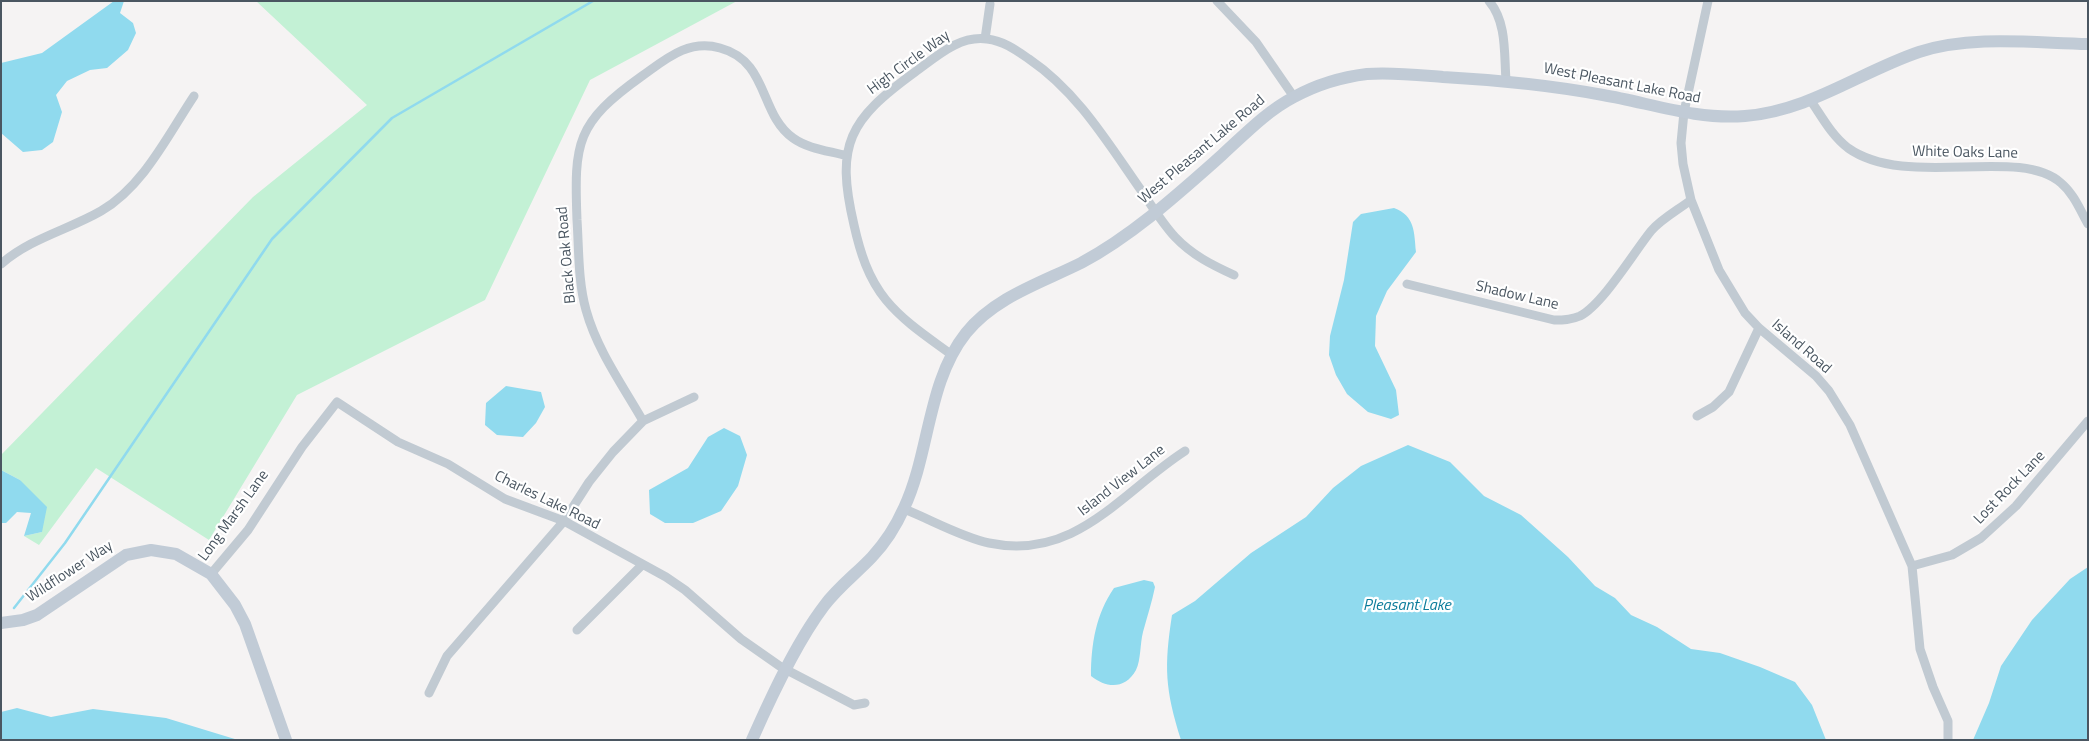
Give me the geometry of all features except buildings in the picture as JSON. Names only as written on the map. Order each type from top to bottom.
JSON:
[{"type":"street","points":[[1217,1],[1256,42],[1294,97]]},
{"type":"street","points":[[1489,1],[1495,8],[1501,24],[1506,80]]},
{"type":"street","name":"Island Road","points":[[1708,1],[1684,112],[1681,142],[1690,200],[1719,270],[1745,313],[1759,328],[1816,376],[1841,408],[1912,566],[1920,648],[1933,687],[1948,721],[1948,740]]},
{"type":"street","points":[[985,39],[990,4]]},
{"type":"street","name":"High Circle Way","points":[[952,355],[900,315],[886,300],[867,269],[860,252],[848,197],[846,182],[847,156],[856,128],[864,115],[882,96],[954,45],[968,40],[985,39],[1010,47],[1050,75],[1068,92],[1101,132],[1155,212],[1185,248],[1209,264],[1234,275]]},
{"type":"street","name":"West Pleasant Lake Road","points":[[752,740],[817,615],[840,587],[872,557],[894,528],[915,478],[941,382],[952,355],[967,332],[992,309],[1092,256],[1155,212],[1264,117],[1294,97],[1333,81],[1368,74],[1506,80],[1605,95],[1684,112],[1723,117],[1745,116],[1811,101],[1898,61],[1937,48],[1976,43],[2088,44]]},
{"type":"street","name":"Black Oak Road","points":[[643,421],[593,330],[582,292],[576,163],[584,135],[599,110],[613,97],[682,48],[720,47],[742,58],[750,66],[763,86],[774,114],[786,132],[803,144],[847,156]]},
{"type":"street","points":[[1,264],[16,252],[49,234],[102,211],[120,197],[141,175],[194,96]]},
{"type":"street","name":"White Oaks Lane","points":[[1811,101],[1835,136],[1845,146],[1878,161],[1934,168],[2019,167],[2043,171],[2054,177],[2070,192],[2088,224]]},
{"type":"street","name":"Shadow Lane","points":[[1407,284],[1554,320],[1572,319],[1580,316],[1593,305],[1626,266],[1653,229],[1690,200]]},
{"type":"street","points":[[1697,416],[1713,407],[1729,392],[1759,328]]},
{"type":"street","points":[[429,693],[447,656],[564,521],[602,465],[643,421],[694,397]]},
{"type":"street","name":"Charles Lake Road","points":[[337,402],[398,442],[448,464],[504,499],[564,521],[642,565],[666,576],[685,590],[741,639],[787,670],[854,705],[865,703]]},
{"type":"street","name":"Long Marsh Lane","points":[[286,740],[246,624],[235,605],[211,574],[248,530],[302,446],[337,402]]},
{"type":"street","name":"Lost Rock Lane","points":[[1912,566],[1952,555],[1981,538],[2016,506],[2088,422]]},
{"type":"street","name":"Island View Lane","points":[[904,508],[988,542],[1018,545],[1048,543],[1081,530],[1185,451]]},
{"type":"street","name":"Wildflower Way","points":[[1,623],[22,620],[37,615],[117,560],[136,552],[150,550],[176,554],[211,574]]},
{"type":"street","points":[[577,630],[642,565]]},
{"type":"green space","points":[[256,1],[737,1],[590,80],[485,300],[297,395],[209,540],[96,468],[39,545],[24,536],[42,532],[20,480],[1,470],[1,455],[253,197],[367,105]]},
{"type":"water","points":[[114,1],[124,1],[120,13],[133,23],[136,33],[128,50],[107,68],[90,70],[67,81],[56,95],[62,112],[53,142],[42,150],[23,152],[1,133],[1,63],[42,53]]},
{"type":"water","points":[[1394,208],[1401,211],[1410,220],[1414,231],[1416,252],[1387,291],[1376,316],[1375,346],[1396,390],[1399,415],[1391,419],[1368,412],[1347,394],[1336,375],[1329,355],[1330,336],[1344,280],[1353,222],[1361,214]]},
{"type":"water","points":[[506,386],[541,392],[545,407],[536,423],[523,437],[497,435],[485,425],[486,403]]},
{"type":"water","points":[[724,428],[740,436],[747,455],[738,486],[721,511],[693,523],[665,523],[650,514],[649,490],[688,468],[708,437]]},
{"type":"water","name":"Pleasant Lake","points":[[1408,445],[1450,462],[1484,496],[1521,515],[1568,557],[1595,586],[1615,598],[1631,615],[1657,627],[1691,649],[1720,653],[1795,682],[1812,705],[1826,740],[1181,740],[1169,692],[1167,664],[1172,615],[1195,601],[1251,553],[1306,517],[1333,488],[1361,466]]},
{"type":"water","points":[[1,470],[20,480],[47,507],[42,532],[24,536],[31,513],[17,512],[6,523],[1,523]]},
{"type":"water","points":[[2088,567],[2088,740],[1973,740],[1989,703],[2001,666],[2032,620],[2070,579]]},
{"type":"water","points":[[1144,580],[1153,582],[1155,587],[1143,632],[1136,670],[1132,676],[1121,684],[1109,685],[1103,683],[1091,676],[1092,652],[1103,608],[1114,588]]},
{"type":"water","points":[[17,708],[51,717],[93,709],[166,718],[238,740],[1,740],[1,712]]},
{"type":"waterway","points":[[14,608],[65,543],[272,239],[392,118],[593,1]]}]
